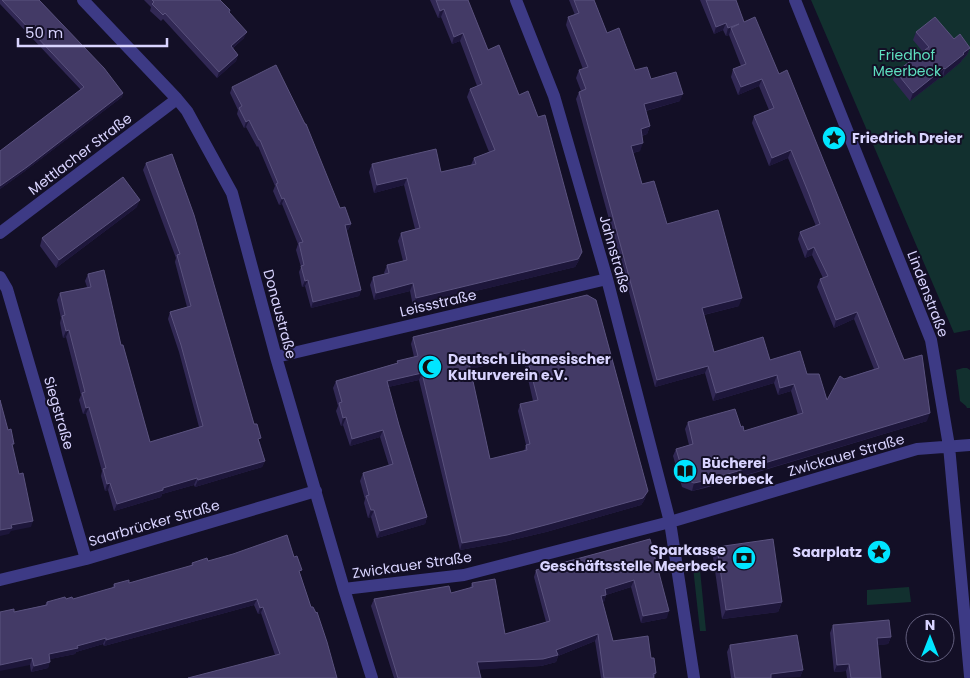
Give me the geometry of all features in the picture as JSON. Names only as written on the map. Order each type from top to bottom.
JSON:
[{"type":"street","name":"Donaustraße","points":[[83,0],[188,111],[232,193],[276,357],[372,678]]},
{"type":"street","name":"Jahnstraße","points":[[516,0],[554,96],[607,279],[670,522],[694,678]]},
{"type":"street","name":"Lindenstraße","points":[[795,0],[931,340],[949,446],[970,676]]},
{"type":"street","name":"Mettlacher Straße","points":[[0,233],[177,99]]},
{"type":"street","name":"Siegstraße","points":[[0,277],[7,289],[86,559]]},
{"type":"street","name":"Leissstraße","points":[[276,357],[607,279]]},
{"type":"street","name":"Zwickauer Straße","points":[[344,589],[464,575],[670,522],[917,450],[970,445]]},
{"type":"street","name":"Saarbrücker Straße","points":[[0,580],[86,559],[316,492]]},
{"type":"green space","name":"Friedhof Meerbeck","points":[[811,0],[970,0],[970,330],[954,333]]},
{"type":"green space","points":[[963,368],[970,370],[970,408],[967,408],[960,401],[956,370]]},
{"type":"green space","points":[[693,567],[700,570],[706,631],[700,631]]},
{"type":"green space","points":[[909,587],[911,602],[867,605],[867,590]]},
{"type":"building","points":[[2,0],[39,0],[104,68],[123,93],[0,186],[0,151],[84,87]]},
{"type":"building","points":[[152,0],[220,0],[247,32],[231,46],[238,55],[219,72],[165,13],[163,15],[152,4],[154,2]]},
{"type":"building","points":[[436,0],[468,0],[488,50],[499,45],[519,95],[528,91],[538,117],[545,115],[582,252],[578,259],[416,298],[413,283],[376,293],[373,277],[389,273],[387,265],[407,260],[401,233],[420,228],[407,178],[377,185],[372,164],[436,149],[441,172],[476,164],[474,158],[495,150],[470,89],[482,84],[463,33],[454,37],[444,9],[440,11]]},
{"type":"building","points":[[574,0],[594,0],[607,33],[619,28],[635,70],[647,67],[651,79],[676,72],[683,94],[644,104],[650,126],[641,129],[643,143],[631,146],[642,184],[654,181],[667,224],[718,210],[742,298],[702,308],[714,352],[763,337],[770,360],[800,351],[807,374],[819,374],[827,400],[840,376],[844,379],[879,368],[857,312],[836,320],[820,279],[828,276],[814,247],[808,250],[800,232],[820,224],[791,150],[772,158],[754,116],[774,108],[762,79],[741,87],[733,69],[746,64],[731,28],[739,24],[728,28],[726,23],[716,27],[706,0],[736,0],[744,22],[755,17],[779,74],[787,70],[904,360],[922,355],[930,413],[708,480],[694,483],[685,479],[676,449],[693,444],[688,422],[735,409],[744,431],[803,413],[794,384],[780,388],[777,375],[716,393],[708,366],[657,380],[579,92],[586,89],[579,70],[588,67],[568,17],[579,13]]},
{"type":"building","points":[[935,17],[954,39],[960,34],[970,48],[913,93],[896,72],[929,47],[916,32]]},
{"type":"building","points":[[276,65],[306,124],[340,208],[345,207],[351,224],[345,225],[361,290],[313,302],[308,280],[305,281],[301,266],[304,265],[299,243],[303,242],[284,198],[282,199],[279,192],[276,184],[278,183],[260,140],[249,120],[246,122],[239,108],[242,106],[232,87]]},
{"type":"building","points":[[172,154],[194,215],[254,424],[257,424],[261,438],[258,439],[265,461],[198,480],[197,478],[117,504],[110,483],[107,484],[103,469],[106,468],[89,407],[86,408],[82,393],[85,392],[69,330],[66,331],[62,316],[65,315],[60,293],[91,287],[88,274],[104,270],[121,345],[123,345],[150,442],[203,426],[170,312],[191,306],[177,255],[180,254],[146,163]]},
{"type":"building","points":[[123,177],[140,200],[59,260],[42,238]]},
{"type":"building","points":[[587,295],[596,300],[648,491],[643,498],[507,535],[462,543],[422,373],[387,381],[427,517],[380,531],[374,510],[371,510],[366,496],[369,495],[363,473],[393,464],[383,430],[352,439],[346,417],[343,418],[339,403],[342,402],[336,381],[418,356],[413,337]],"holes":[[[525,350],[538,400],[520,404],[530,444],[526,445],[527,450],[490,459],[469,363]]]},
{"type":"building","points":[[0,400],[8,430],[11,429],[14,444],[12,444],[19,474],[23,473],[33,521],[11,525],[12,528],[0,530]]},
{"type":"building","points":[[287,535],[294,557],[297,556],[302,570],[299,571],[311,607],[317,612],[337,678],[188,678],[280,654],[263,607],[260,608],[257,599],[106,640],[106,638],[77,646],[78,648],[49,654],[50,662],[34,666],[32,658],[0,665],[0,612],[14,609],[14,612],[47,605],[47,602],[65,597],[66,599],[72,597],[73,599],[115,587],[114,584],[129,580],[129,583],[193,565],[192,563],[207,558],[208,561],[233,554]]},
{"type":"building","points":[[650,539],[669,611],[643,616],[634,580],[605,589],[606,595],[601,596],[613,641],[648,636],[651,658],[654,658],[656,673],[653,674],[654,678],[604,678],[598,634],[556,650],[558,655],[543,659],[477,662],[481,678],[398,678],[374,599],[449,586],[451,593],[473,587],[472,583],[495,579],[505,634],[550,621],[536,570]]},
{"type":"building","points":[[773,539],[782,602],[726,610],[717,547]]},
{"type":"building","points":[[889,620],[891,637],[877,638],[881,678],[851,678],[849,664],[837,665],[833,625]]},
{"type":"building","points":[[797,635],[803,670],[771,674],[771,678],[735,678],[730,645]]},
{"type":"place","name":"Friedrich Dreier","points":[[834,138]]},
{"type":"place","name":"Deutsch Libanesischer Kulturverein e.V.","points":[[430,367]]},
{"type":"place","name":"Bücherei Meerbeck","points":[[685,471]]},
{"type":"place","name":"Saarplatz","points":[[879,552]]},
{"type":"place","name":"Sparkasse Geschäftsstelle Meerbeck","points":[[744,558]]}]
